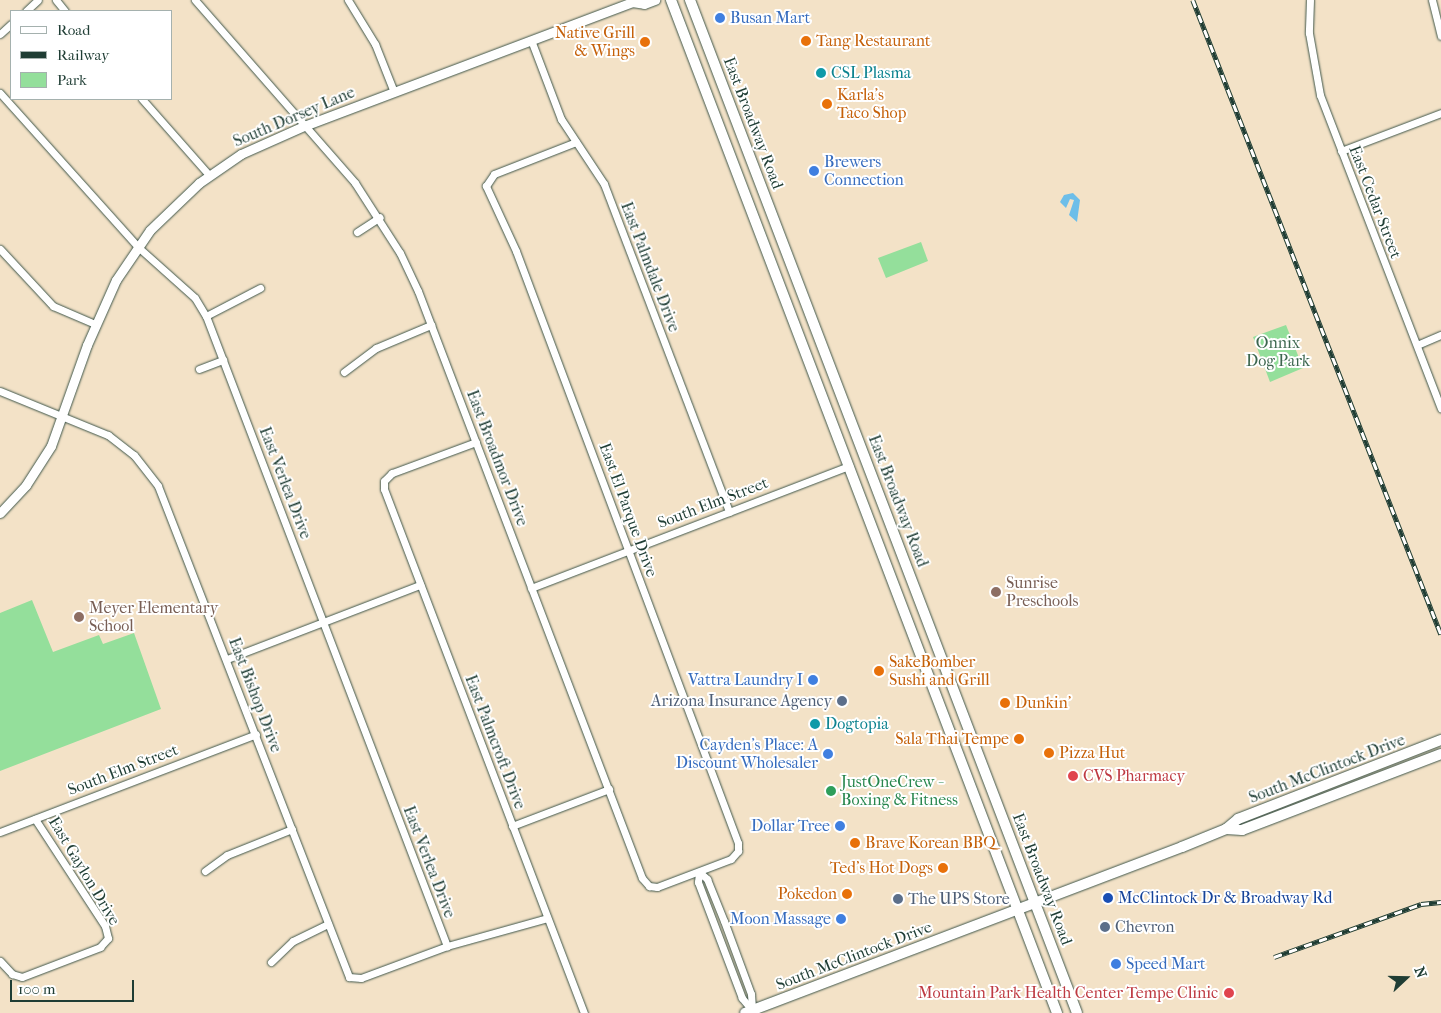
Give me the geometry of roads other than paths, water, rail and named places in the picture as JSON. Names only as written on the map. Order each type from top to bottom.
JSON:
[{"type":"main road","name":"East Broadway Road","points":[[670,0],[1058,1013]]},
{"type":"main road","name":"East Broadway Road","points":[[690,0],[1077,1013]]},
{"type":"main road","points":[[758,228],[776,224]]},
{"type":"main road","points":[[849,466],[866,460]]},
{"type":"main road","points":[[932,682],[948,676]]},
{"type":"main road","name":"South McClintock Drive","points":[[748,1012],[1036,904],[1226,829],[1238,819],[1441,740]]},
{"type":"main road","name":"South McClintock Drive","points":[[1226,829],[1242,830],[1441,754]]},
{"type":"street","points":[[27,10],[38,0]]},
{"type":"street","points":[[56,0],[64,10]]},
{"type":"street","name":"East Broadmor Drive","points":[[195,0],[346,172],[380,217],[406,265],[431,325],[531,588],[647,884],[660,886],[699,872],[731,859],[738,851]]},
{"type":"street","points":[[348,0],[375,44],[394,92]]},
{"type":"street","name":"South Dorsey Lane","points":[[0,513],[35,473],[64,415],[95,324],[116,280],[138,247],[166,212],[209,174],[255,147],[304,126],[632,1],[644,4],[655,0]]},
{"type":"street","name":"East Cedar Street","points":[[1310,0],[1309,33],[1316,76],[1341,151],[1441,408]]},
{"type":"street","points":[[1432,0],[1441,36]]},
{"type":"street","points":[[0,34],[10,25]]},
{"type":"street","name":"East Palmdale Drive","points":[[531,40],[561,119],[604,184],[729,512]]},
{"type":"street","name":"East Verlea Drive","points":[[0,93],[138,247],[181,283],[206,316],[447,946]]},
{"type":"street","points":[[143,100],[209,174]]},
{"type":"street","points":[[1341,151],[1441,114]]},
{"type":"street","name":"East El Parque Drive","points":[[576,142],[498,172],[487,181],[487,191],[516,251],[737,839],[738,851]]},
{"type":"street","points":[[357,232],[380,217]]},
{"type":"street","points":[[0,249],[53,306],[95,324]]},
{"type":"street","points":[[206,316],[260,288]]},
{"type":"street","points":[[344,372],[376,348],[431,325]]},
{"type":"street","points":[[1417,345],[1441,335]]},
{"type":"street","points":[[199,369],[223,360]]},
{"type":"street","name":"East Bishop Drive","points":[[0,391],[64,415],[116,440],[151,475],[165,498],[328,924],[352,979],[361,978],[447,946]]},
{"type":"street","name":"East Palmcroft Drive","points":[[476,442],[392,473],[384,481],[385,493],[584,1013]]},
{"type":"street","name":"South Elm Street","points":[[531,588],[849,466]]},
{"type":"street","points":[[227,659],[420,585]]},
{"type":"street","name":"South Elm Street","points":[[0,832],[256,734]]},
{"type":"street","points":[[512,826],[609,789]]},
{"type":"street","name":"East Gaylon Drive","points":[[0,961],[15,976],[25,976],[100,947],[108,938],[105,926],[35,819]]},
{"type":"street","points":[[205,871],[227,855],[292,829]]},
{"type":"street","points":[[699,872],[698,882],[748,1012]]},
{"type":"street","points":[[447,946],[526,927],[547,918]]},
{"type":"street","points":[[271,962],[292,941],[328,924]]},
{"type":"water","points":[[1073,193],[1080,200],[1077,222],[1069,215],[1074,200],[1070,199],[1066,208],[1060,202],[1064,195]]},
{"type":"railway","points":[[1193,0],[1441,634]]},
{"type":"railway","points":[[1274,957],[1421,904],[1441,902]]},
{"type":"place","name":"Busan Mart","points":[[720,18]]},
{"type":"place","name":"Tang Restaurant","points":[[806,41]]},
{"type":"place","name":"Native Grill & Wings","points":[[645,42]]},
{"type":"place","name":"CSL Plasma","points":[[821,73]]},
{"type":"place","name":"Karla’s Taco Shop","points":[[827,104]]},
{"type":"place","name":"Brewers Connection","points":[[814,171]]},
{"type":"place","name":"Sunrise Preschools","points":[[996,592]]},
{"type":"place","name":"Meyer Elementary School","points":[[79,617]]},
{"type":"place","name":"SakeBomber Sushi and Grill","points":[[879,671]]},
{"type":"place","name":"Vattra Laundry I","points":[[813,680]]},
{"type":"place","name":"Arizona Insurance Agency","points":[[842,701]]},
{"type":"place","name":"Dunkin'","points":[[1005,703]]},
{"type":"place","name":"Dogtopia","points":[[815,724]]},
{"type":"place","name":"Sala Thai Tempe","points":[[1019,739]]},
{"type":"place","name":"Pizza Hut","points":[[1049,753]]},
{"type":"place","name":"Cayden's Place: A Discount Wholesaler","points":[[828,754]]},
{"type":"place","name":"CVS Pharmacy","points":[[1073,776]]},
{"type":"place","name":"JustOneCrew - Boxing & Fitness","points":[[831,791]]},
{"type":"place","name":"Dollar Tree","points":[[840,826]]},
{"type":"place","name":"Brave Korean BBQ","points":[[855,843]]},
{"type":"place","name":"Ted's Hot Dogs","points":[[943,868]]},
{"type":"place","name":"Pokedon","points":[[847,894]]},
{"type":"place","name":"McClintock Dr & Broadway Rd","points":[[1108,898]]},
{"type":"place","name":"The UPS Store","points":[[898,899]]},
{"type":"place","name":"Moon Massage","points":[[841,919]]},
{"type":"place","name":"Chevron","points":[[1105,927]]},
{"type":"place","name":"Speed Mart","points":[[1116,964]]},
{"type":"place","name":"Mountain Park Health Center Tempe Clinic","points":[[1229,993]]},
{"type":"park label","name":"Onnix Dog Park","points":[[1278,352]]}]
